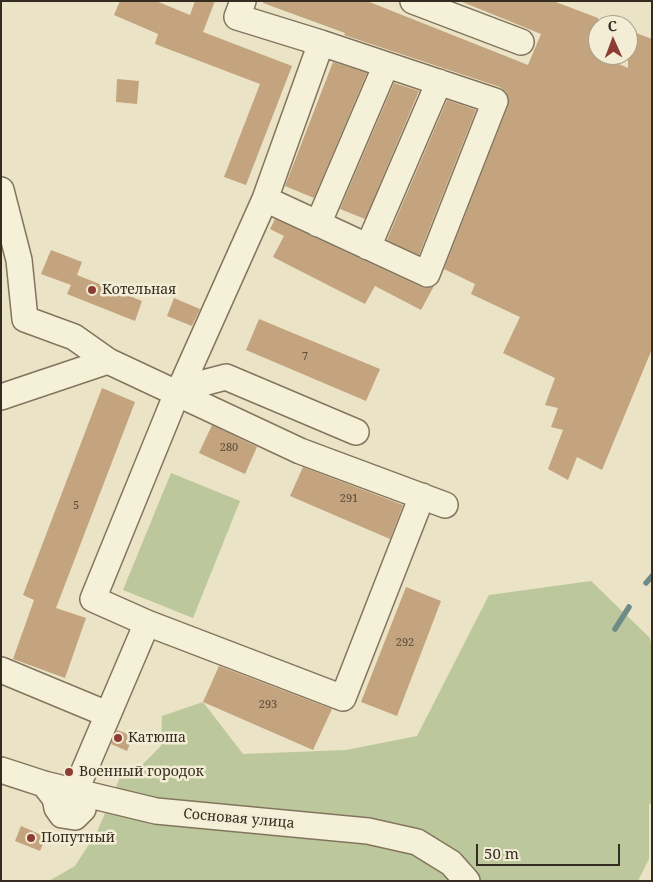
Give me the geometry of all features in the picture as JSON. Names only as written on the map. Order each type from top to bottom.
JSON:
[{"type":"street","points":[[243,1],[237,18],[321,43],[495,101],[427,274],[265,199]]},
{"type":"street","points":[[414,1],[521,42]]},
{"type":"street","points":[[321,43],[265,199],[179,391],[93,599],[147,623],[343,698],[422,496]]},
{"type":"street","points":[[318,224],[386,65]]},
{"type":"street","points":[[368,247],[439,82]]},
{"type":"street","points":[[1,190],[19,260],[25,319],[74,337],[108,361],[179,391],[300,450],[445,506]]},
{"type":"street","points":[[1,396],[108,361]]},
{"type":"street","points":[[179,391],[226,377],[356,432]]},
{"type":"street","points":[[1,770],[44,784],[55,798],[57,808],[62,815],[75,817],[83,809],[83,798],[75,792],[147,623]]},
{"type":"street","points":[[1,670],[107,714]]},
{"type":"street","name":"Сосновая улица","points":[[75,792],[156,812],[368,831],[392,836],[417,842],[451,863],[467,881]]},
{"type":"green space","points":[[171,473],[240,501],[193,618],[123,590]]},
{"type":"green space","points":[[591,581],[650,638],[652,654],[652,803],[649,804],[649,859],[638,881],[49,881],[75,866],[97,832],[121,775],[140,767],[161,746],[162,716],[203,702],[243,754],[346,750],[417,736],[489,595]]},
{"type":"building","points":[[120,1],[156,1],[190,15],[195,1],[215,1],[203,32],[292,66],[246,185],[224,177],[260,84],[155,44],[158,34],[114,15]]},
{"type":"building","points":[[264,1],[367,1],[528,65],[541,34],[460,1],[553,1],[590,15],[588,15],[588,65],[621,65],[628,68],[628,65],[638,65],[638,34],[652,39],[652,349],[602,470],[577,457],[568,480],[548,469],[563,430],[551,427],[558,408],[545,405],[555,378],[503,353],[520,317],[471,294],[475,284],[444,269],[508,106],[509,99],[506,92],[500,87],[344,35],[345,33],[263,3]]},
{"type":"building","points":[[333,62],[367,73],[314,198],[285,186]]},
{"type":"building","points":[[117,79],[139,81],[137,104],[116,102]]},
{"type":"building","points":[[394,83],[419,91],[365,219],[340,209]]},
{"type":"building","points":[[447,100],[476,110],[419,255],[387,240]]},
{"type":"building","points":[[275,219],[421,287],[428,288],[434,286],[421,310],[375,286],[365,304],[273,257],[284,236],[270,229]]},
{"type":"building","name":"Котельная","points":[[51,250],[82,262],[77,275],[142,301],[135,321],[67,294],[71,285],[41,274]]},
{"type":"building","points":[[174,298],[200,309],[192,326],[167,316]]},
{"type":"building","points":[[259,319],[380,369],[366,401],[246,350]]},
{"type":"building","points":[[102,388],[135,402],[56,608],[86,618],[65,678],[13,659],[34,600],[23,595]]},
{"type":"building","points":[[212,425],[257,447],[245,474],[199,453]]},
{"type":"building","points":[[303,467],[403,505],[390,539],[290,496]]},
{"type":"building","points":[[406,587],[441,601],[397,716],[361,702]]},
{"type":"building","points":[[219,666],[332,709],[313,750],[203,702]]},
{"type":"building","points":[[117,730],[133,736],[127,751],[111,744]]},
{"type":"building","points":[[21,826],[46,837],[40,851],[15,841]]},
{"type":"waterway","points":[[646,583],[652,576]]},
{"type":"waterway","points":[[615,629],[629,607]]},
{"type":"place","name":"Котельная","points":[[92,290]]},
{"type":"place","name":"Катюша","points":[[118,738]]},
{"type":"place","name":"Военный городок","points":[[69,772]]},
{"type":"place","name":"Попутный","points":[[31,838]]}]
